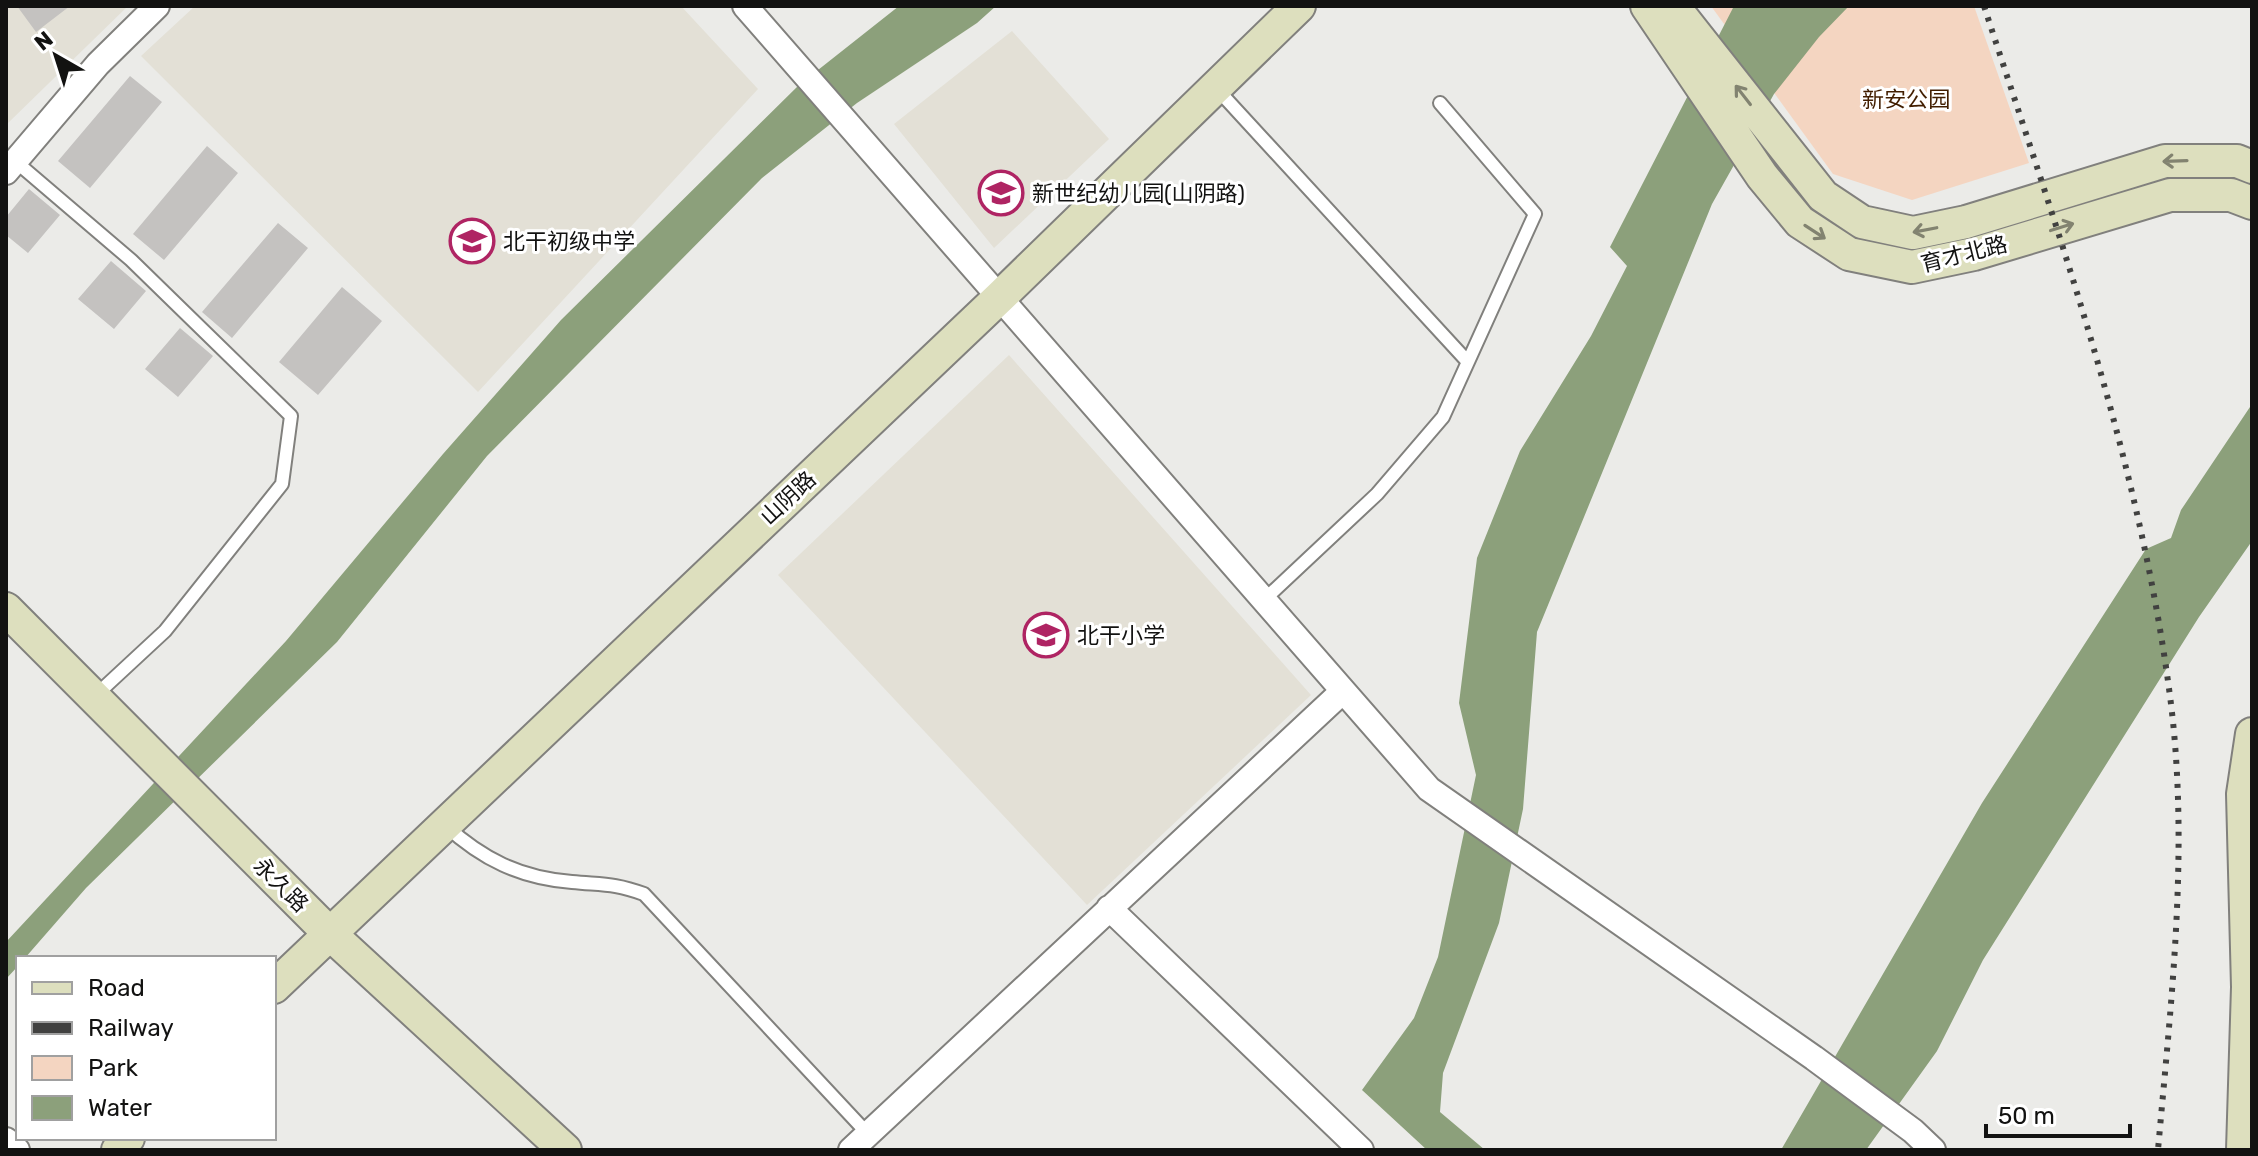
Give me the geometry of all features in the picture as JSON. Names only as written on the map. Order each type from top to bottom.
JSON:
[{"type":"main road","name":"山阴路","points":[[276,985],[328,932],[1000,297],[1299,6]]},
{"type":"main road","name":"育才北路","points":[[1647,6],[1789,155],[1823,196],[1862,222],[1913,233],[1966,222],[2165,161],[2237,161],[2252,167]]},
{"type":"main road","name":"育才北路","points":[[1673,6],[1690,49],[1762,176],[1800,222],[1849,254],[1912,267],[1974,254],[2170,195],[2231,195],[2252,203]]},
{"type":"main road","name":"永久路","points":[[6,609],[328,932],[565,1150]]},
{"type":"main road","points":[[2243,1150],[2248,987],[2243,794],[2252,734]]},
{"type":"street","points":[[10,166],[98,64],[157,6]]},
{"type":"street","points":[[745,6],[1429,789],[1814,1058],[1913,1131],[1933,1150]]},
{"type":"street","points":[[859,1142],[1343,691]]},
{"type":"street","points":[[1109,908],[1361,1150]]},
{"type":"street","points":[[6,1140],[17,1150]]},
{"type":"lane","points":[[1215,87],[1467,361]]},
{"type":"lane","points":[[1264,600],[1377,494],[1443,417],[1535,214],[1440,103]]},
{"type":"lane","points":[[10,166],[131,260],[291,416],[282,484],[165,631],[94,697]]},
{"type":"lane","points":[[443,823],[476,853],[509,868],[570,882],[613,882],[644,894],[859,1142]]},
{"type":"shaded area","points":[[6,6],[128,6],[6,125]]},
{"type":"shaded area","name":"北干初级中学","points":[[195,6],[681,6],[758,89],[478,392],[141,56]]},
{"type":"shaded area","name":"新世纪幼儿园(山阴路)","points":[[1012,31],[1109,139],[994,248],[894,124]]},
{"type":"shaded area","name":"北干小学","points":[[1009,355],[1311,695],[1087,905],[778,575]]},
{"type":"green space","name":"新安公园","points":[[1711,6],[1974,6],[2029,163],[1912,200],[1833,174]]},
{"type":"water","points":[[899,6],[996,6],[977,23],[857,103],[762,178],[487,456],[337,642],[86,888],[27,956],[16,956],[16,968],[6,979],[6,942],[286,641],[443,454],[561,320],[799,85]]},
{"type":"water","points":[[1734,6],[1849,6],[1819,37],[1774,94],[1712,204],[1537,632],[1523,809],[1499,923],[1443,1073],[1440,1112],[1485,1150],[1427,1150],[1362,1090],[1414,1018],[1438,957],[1476,775],[1459,703],[1477,558],[1520,451],[1591,336],[1627,266],[1610,247]]},
{"type":"water","points":[[2252,404],[2252,541],[2199,617],[1983,960],[1937,1051],[1866,1150],[1781,1150],[1982,803],[2146,549],[2171,538],[2181,510]]},
{"type":"building","points":[[17,6],[70,6],[36,32]]},
{"type":"building","points":[[130,76],[162,102],[90,188],[58,161]]},
{"type":"building","points":[[207,146],[238,173],[164,260],[133,234]]},
{"type":"building","points":[[29,189],[60,215],[28,253],[6,235],[6,217]]},
{"type":"building","points":[[278,223],[308,248],[232,338],[202,312]]},
{"type":"building","points":[[111,261],[146,291],[114,329],[78,299]]},
{"type":"building","points":[[342,287],[382,321],[318,395],[279,362]]},
{"type":"building","points":[[180,328],[213,356],[178,397],[145,369]]},
{"type":"railway","points":[[1984,6],[2068,264],[2118,438],[2140,526],[2171,704],[2176,760],[2178,871],[2158,1150]]},
{"type":"place","name":"新世纪幼儿园(山阴路)","points":[[1001,193]]},
{"type":"place","name":"北干初级中学","points":[[472,241]]},
{"type":"place","name":"北干小学","points":[[1046,635]]}]
